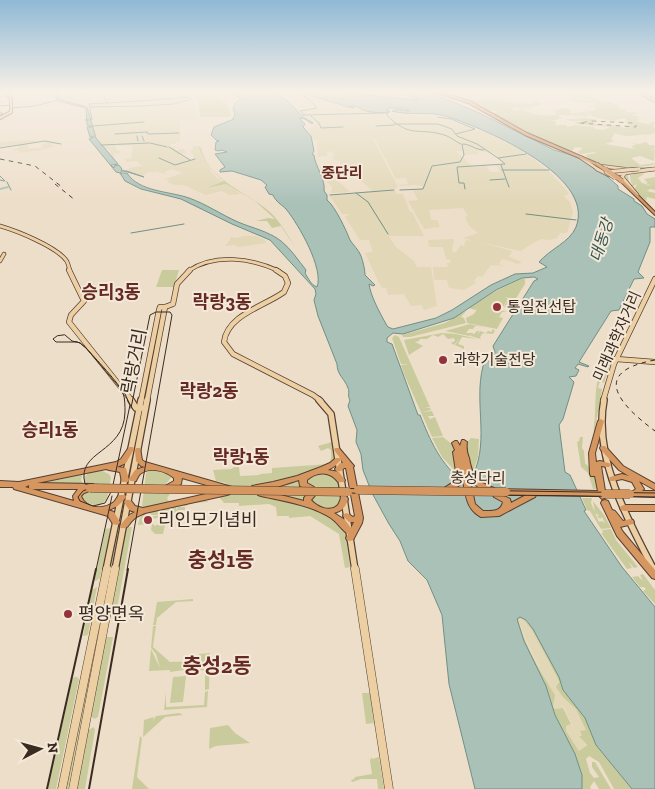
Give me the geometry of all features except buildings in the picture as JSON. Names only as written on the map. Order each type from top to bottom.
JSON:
[{"type":"highway","points":[[517,129],[531,137],[596,164],[623,180],[655,214]]},
{"type":"highway","points":[[601,421],[592,456],[596,480],[620,534],[655,574]]},
{"type":"highway","points":[[458,442],[474,509],[481,514],[488,515],[503,510],[532,495]]},
{"type":"highway","points":[[603,448],[621,468],[655,487]]},
{"type":"highway","points":[[90,487],[84,484],[82,479],[86,474],[124,461],[135,449],[141,463],[229,490]]},
{"type":"highway","points":[[250,490],[322,510],[338,519],[349,534],[358,523],[359,518],[352,492],[350,466],[337,450]]},
{"type":"highway","points":[[436,492],[451,488],[460,481],[460,453]]},
{"type":"highway","points":[[460,453],[469,474],[476,482],[487,488],[506,492]]},
{"type":"highway","points":[[250,490],[320,472],[333,466],[338,460]]},
{"type":"highway","points":[[607,465],[600,463],[597,465],[602,495],[619,522],[624,525],[630,522]]},
{"type":"highway","points":[[339,469],[342,465],[350,466]]},
{"type":"highway","points":[[18,486],[100,469],[121,468],[129,479],[142,470],[153,468]]},
{"type":"highway","points":[[320,472],[334,473],[341,480]]},
{"type":"highway","points":[[169,489],[178,482],[178,477],[173,473]]},
{"type":"highway","points":[[613,480],[624,476],[635,480],[640,489],[635,494],[630,495]]},
{"type":"highway","points":[[304,477],[304,485],[312,491]]},
{"type":"highway","points":[[0,485],[352,492]]},
{"type":"highway","points":[[18,486],[108,513],[120,524],[143,511],[229,490]]},
{"type":"highway","points":[[90,487],[80,493],[77,500],[82,504],[99,510],[114,506],[122,496]]},
{"type":"highway","points":[[165,506],[172,503],[176,498],[175,494],[169,489]]},
{"type":"highway","points":[[309,505],[308,497],[312,491]]},
{"type":"highway","points":[[322,510],[329,511],[343,505],[352,492]]},
{"type":"highway","name":"충성다리","points":[[352,492],[506,492],[602,495]]},
{"type":"highway","name":"충성다리","points":[[352,492],[602,495]]},
{"type":"highway","points":[[497,495],[507,501],[507,505],[503,510]]},
{"type":"highway","points":[[602,495],[654,496]]},
{"type":"highway","points":[[128,502],[132,508],[143,511]]},
{"type":"highway","points":[[624,508],[655,508]]},
{"type":"highway","points":[[346,516],[352,520],[359,518]]},
{"type":"main road","points":[[582,158],[603,173],[612,175],[655,169]]},
{"type":"main road","points":[[596,164],[620,169],[655,169]]},
{"type":"main road","points":[[623,173],[623,180],[607,175],[606,172],[655,169]]},
{"type":"main road","points":[[0,226],[17,231],[49,247],[66,260],[74,284],[84,301],[71,315],[69,322],[126,390],[136,408],[143,408]]},
{"type":"main road","points":[[0,261],[4,254]]},
{"type":"main road","points":[[187,270],[211,260],[232,260],[266,265],[285,275],[288,283],[284,291],[273,300],[232,323],[225,332],[225,343],[234,354],[320,399],[331,414],[341,480],[352,492],[346,516],[389,789]]},
{"type":"main road","name":"락랑거리","points":[[62,789],[120,524],[128,502],[129,479],[160,307],[173,304],[178,280],[198,266]]},
{"type":"main road","name":"미래과학자거리","points":[[655,278],[644,305],[616,359],[605,391],[601,421],[603,448],[607,465],[640,545],[655,574]]},
{"type":"main road","points":[[616,359],[655,362]]},
{"type":"main road","name":"락랑거리","points":[[72,789],[120,524],[122,496],[129,479]]},
{"type":"shaded area","points":[[94,129],[180,129],[180,141],[176,141],[176,144],[170,144],[170,147],[181,147],[174,148],[176,150],[184,149],[186,153],[179,155],[190,161],[195,159],[190,150],[193,149],[193,146],[198,146],[213,174],[223,182],[207,189],[226,184],[241,194],[229,195],[222,191],[206,195],[184,185],[174,185],[165,179],[183,173],[171,169],[165,172],[166,174],[153,171],[155,172],[149,172],[142,176],[128,170],[129,168],[142,166],[137,161],[127,162],[124,159],[131,158],[133,145],[119,146],[118,143],[114,143],[117,150],[121,151],[119,154],[114,154],[114,159],[108,149],[101,145]]},
{"type":"shaded area","points":[[308,129],[480,130],[525,153],[504,157],[527,154],[552,174],[568,192],[569,194],[564,196],[570,202],[573,212],[567,233],[560,233],[557,238],[550,240],[542,239],[521,251],[479,242],[512,251],[509,257],[522,262],[517,264],[502,259],[499,264],[505,266],[491,265],[482,277],[478,276],[474,281],[476,283],[464,290],[449,288],[447,280],[434,280],[433,267],[448,267],[447,263],[450,263],[451,260],[446,259],[443,247],[429,247],[428,240],[454,239],[452,252],[456,252],[461,245],[464,246],[466,240],[474,241],[463,238],[478,233],[469,226],[465,217],[468,216],[463,208],[429,210],[431,220],[437,220],[440,227],[424,229],[408,201],[418,200],[413,190],[424,189],[422,186],[415,185],[400,186],[408,184],[406,178],[396,179],[375,139],[373,139],[398,187],[388,191],[403,194],[410,212],[412,212],[424,236],[389,236],[395,246],[414,261],[417,267],[431,267],[437,306],[424,310],[421,305],[411,306],[404,294],[388,295],[386,288],[382,288],[365,253],[373,252],[369,240],[360,240],[345,217],[350,214],[342,214],[330,196],[373,191],[340,164],[340,161],[333,159],[331,157],[334,156],[332,151],[326,152],[328,156],[318,157],[317,142],[323,142],[313,140]],"holes":[[[456,151],[463,151],[464,155],[479,154],[477,151],[493,153],[500,157],[504,164],[496,165],[500,172],[491,172],[486,166],[473,167]]]},
{"type":"shaded area","points":[[43,141],[28,144],[28,148],[43,148],[42,145],[47,141],[61,144],[53,144],[51,145],[55,146],[42,150],[19,153],[19,150],[12,151],[19,147],[16,145],[0,147],[0,142]]},
{"type":"shaded area","points":[[320,167],[350,192],[331,193],[332,187],[324,179]]},
{"type":"shaded area","points":[[255,236],[265,240],[266,243],[238,247],[235,245],[225,246],[230,237]]},
{"type":"shaded area","points":[[522,618],[532,630],[559,684],[576,709],[587,730],[582,736],[579,736],[571,723],[562,703],[563,708],[555,709],[553,707],[555,695],[546,681],[523,633],[518,621],[518,619]]},
{"type":"shaded area","points":[[571,724],[586,745],[579,751],[566,731],[566,726]]},
{"type":"green space","points":[[517,129],[655,129],[655,132],[652,134],[626,136],[613,133],[614,135],[611,139],[614,141],[605,144],[635,149],[631,146],[636,145],[632,143],[646,142],[649,145],[654,145],[655,148],[649,151],[655,149],[654,161],[640,156],[631,158],[640,165],[655,163],[654,165],[636,167],[603,165],[586,159],[588,157],[585,155],[595,152],[580,154],[578,152],[583,148],[575,147],[571,153]]},
{"type":"green space","points":[[655,168],[655,172],[644,171],[646,172],[642,173],[644,174],[638,178],[642,183],[652,186],[644,182],[648,183],[644,179],[655,177],[655,190],[650,189],[647,191],[655,193],[655,199],[647,197],[646,201],[634,190],[637,184],[632,187],[630,185],[633,184],[631,183],[630,175],[639,173],[628,174],[629,183],[623,174]]},
{"type":"green space","points":[[212,169],[221,178],[247,196],[226,184],[207,188],[224,181],[215,173]]},
{"type":"green space","points":[[257,203],[271,213],[282,227],[298,252],[281,226],[272,228],[267,221],[256,221],[268,218],[275,219]]},
{"type":"green space","points":[[162,270],[179,270],[174,287],[156,287]]},
{"type":"green space","points":[[521,279],[525,279],[525,284],[510,308],[504,307],[509,298],[505,297],[508,299],[503,307],[495,307],[495,309],[507,312],[502,312],[499,317],[503,318],[497,329],[467,323],[466,318],[474,314],[477,309],[469,308],[494,292]]},
{"type":"green space","points":[[466,311],[461,317],[464,318],[466,323],[410,337],[403,337],[402,335],[445,323]]},
{"type":"green space","points":[[470,324],[476,326],[473,329],[469,329],[466,333],[473,333],[473,335],[479,331],[477,336],[480,331],[492,332],[492,329],[495,331],[493,334],[483,333],[480,337],[481,339],[471,336],[471,334],[470,336],[445,331]]},
{"type":"green space","points":[[442,333],[478,339],[462,337],[458,344],[464,346],[464,349],[455,345],[460,338],[454,345],[451,343],[455,341],[454,338],[448,339],[443,334],[438,337],[433,335],[427,339],[420,339],[415,342],[423,346],[409,355],[404,340]]},
{"type":"green space","points":[[395,335],[399,337],[430,407],[425,408],[430,408],[431,410],[422,412],[432,411],[434,416],[428,416],[430,419],[435,417],[443,436],[432,437],[404,374],[401,365],[409,364],[401,364],[392,338]]},
{"type":"green space","points":[[612,359],[604,383],[600,381],[598,388],[602,389],[594,434],[597,383],[602,370]]},
{"type":"green space","points":[[141,414],[68,789],[66,789]]},
{"type":"green space","points":[[443,437],[453,445],[458,474],[442,457],[432,438]]},
{"type":"green space","points":[[580,437],[583,437],[582,448],[585,463],[590,468],[589,461],[591,462],[598,489],[593,489],[588,473],[581,467],[577,442]]},
{"type":"green space","points":[[471,438],[479,439],[478,457],[472,474],[465,445]]},
{"type":"green space","points":[[332,442],[335,462],[306,478],[325,472],[337,478],[341,503],[329,509],[306,505],[306,508],[328,514],[345,530],[350,567],[345,568],[339,534],[310,516],[289,518],[289,516],[277,516],[276,507],[269,504],[239,506],[239,503],[224,503],[219,497],[224,495],[226,483],[216,481],[213,470],[239,467],[240,476],[272,473],[272,468],[329,464],[331,450],[328,448],[321,451],[318,446]]},
{"type":"green space","points":[[153,469],[173,475],[165,485],[166,492],[170,494],[167,498],[170,503],[145,508],[142,506],[146,473]]},
{"type":"green space","points":[[100,470],[109,474],[111,478],[107,499],[99,506],[81,502],[79,496],[96,485],[86,484],[84,479],[86,475]]},
{"type":"green space","points":[[83,473],[81,480],[83,484],[36,484]]},
{"type":"green space","points":[[582,498],[592,498],[591,503],[595,512],[593,501],[611,528],[601,529],[590,511],[587,510]],"holes":[[[595,513],[599,515],[597,516],[600,519],[602,517],[605,523],[599,522]]]},
{"type":"green space","points":[[205,499],[208,502],[176,506],[176,510],[178,507],[185,507],[185,510],[180,510],[180,514],[165,525],[163,534],[155,534],[151,530],[152,523],[155,526],[163,522],[160,517],[153,519],[149,524],[138,525],[140,518],[147,513],[152,516],[176,515],[152,515],[148,512]]},
{"type":"green space","points":[[126,527],[132,527],[117,609],[113,611],[111,609]]},
{"type":"green space","points":[[111,528],[100,578],[96,581],[94,580],[105,529]]},
{"type":"green space","points":[[611,529],[616,540],[638,567],[634,568],[629,562],[632,568],[627,569],[601,533],[603,533],[602,530]]},
{"type":"green space","points":[[643,574],[655,590],[655,604],[643,591],[646,589],[640,587],[632,577],[638,576],[643,581],[640,575]]},
{"type":"green space","points":[[97,587],[88,635],[83,636],[92,590]]},
{"type":"green space","points":[[193,599],[193,601],[176,602],[157,618],[156,625],[153,625],[157,602]]},
{"type":"green space","points":[[520,617],[522,618],[524,619],[533,629],[561,680],[585,718],[596,745],[632,789],[614,789],[599,762],[589,756],[586,759],[590,773],[594,778],[599,777],[592,767],[592,762],[595,762],[611,789],[599,789],[594,781],[590,787],[591,789],[582,789],[582,775],[575,754],[555,715],[546,686],[524,641],[517,619]],"holes":[[[522,618],[532,630],[557,677],[559,682],[556,687],[563,697],[576,709],[586,730],[580,731],[582,736],[579,736],[587,745],[579,751],[566,731],[566,726],[571,724],[563,708],[555,709],[553,707],[555,695],[528,647],[518,619]]]},
{"type":"green space","points":[[153,626],[156,626],[153,647],[170,662],[196,661],[199,654],[210,653],[209,689],[205,690],[205,670],[149,671],[151,649],[160,668],[156,654],[151,648]]},
{"type":"green space","points":[[106,637],[113,637],[98,717],[94,719],[91,716]]},
{"type":"green space","points":[[186,676],[183,702],[170,703],[173,677]]},
{"type":"green space","points":[[74,677],[79,679],[56,789],[48,789],[72,680]]},
{"type":"green space","points":[[208,691],[207,707],[164,710],[166,692],[166,707],[204,705],[205,692]]},
{"type":"green space","points":[[362,693],[370,693],[374,723],[366,724]]},
{"type":"green space","points":[[179,713],[183,715],[165,717],[143,737],[144,720],[154,717],[153,721],[156,716]]},
{"type":"green space","points":[[228,725],[235,733],[250,743],[216,746],[209,749],[210,728]]},
{"type":"green space","points":[[94,727],[85,789],[77,789],[88,730]]},
{"type":"green space","points":[[140,736],[142,738],[137,777],[149,789],[132,789]]},
{"type":"green space","points":[[372,757],[372,759],[379,757],[384,789],[378,789],[377,779],[361,779],[352,782],[351,780],[355,777],[372,774],[370,760]]},
{"type":"water","points":[[88,129],[93,129],[96,138],[118,164],[111,165],[114,168],[114,166],[119,165],[121,170],[124,171],[116,172],[89,139],[94,137],[90,137]]},
{"type":"water","name":"대동강","points":[[213,129],[305,129],[311,136],[314,151],[312,154],[322,178],[327,200],[337,213],[350,240],[360,254],[365,275],[375,285],[369,284],[376,304],[388,327],[393,329],[436,318],[491,285],[515,274],[533,273],[547,267],[539,262],[565,241],[576,227],[578,207],[569,189],[552,171],[506,141],[479,129],[511,129],[554,150],[575,156],[598,168],[649,168],[600,170],[618,186],[618,189],[634,199],[647,214],[655,219],[655,227],[650,227],[650,242],[638,272],[644,278],[634,279],[619,310],[611,311],[579,362],[589,366],[578,364],[575,368],[579,370],[576,376],[569,377],[574,382],[563,419],[559,425],[565,472],[570,475],[586,510],[584,511],[622,567],[655,607],[655,789],[632,789],[596,745],[585,718],[563,690],[559,677],[533,629],[526,620],[520,617],[517,619],[524,641],[546,686],[555,715],[575,754],[582,775],[582,789],[475,789],[449,684],[442,615],[427,580],[408,561],[400,541],[372,493],[363,470],[361,454],[356,442],[357,430],[348,406],[350,400],[349,389],[338,371],[318,316],[314,300],[315,289],[270,240],[181,199],[141,189],[125,181],[120,173],[127,173],[139,184],[155,190],[202,203],[238,222],[271,235],[281,241],[291,251],[306,270],[305,273],[310,281],[317,287],[317,269],[314,259],[297,225],[286,209],[273,195],[269,194],[265,187],[267,185],[261,180],[232,171],[220,172],[225,167],[215,154],[227,152],[215,150],[216,142],[219,141],[211,135]],"holes":[[[534,277],[538,279],[534,281],[493,346],[495,352],[493,361],[486,361],[483,366],[480,381],[481,440],[479,454],[476,468],[469,482],[464,482],[449,468],[432,443],[420,415],[418,415],[392,344],[387,342],[387,338],[393,333],[403,334],[454,318],[496,290],[522,278]]]},
{"type":"waterway","points":[[406,129],[438,133],[461,144]]},
{"type":"waterway","points":[[451,129],[457,136],[477,144],[498,158]]},
{"type":"waterway","points":[[456,134],[475,129]]},
{"type":"waterway","points":[[115,134],[179,133]]},
{"type":"waterway","points":[[137,136],[138,141]]},
{"type":"waterway","points":[[142,136],[144,141]]},
{"type":"waterway","points":[[0,148],[45,141],[61,144]]},
{"type":"waterway","points":[[101,145],[149,143]]},
{"type":"waterway","points":[[150,143],[167,147]]},
{"type":"waterway","points":[[400,190],[423,189],[432,166],[460,162],[464,155],[462,144],[484,150]]},
{"type":"waterway","points":[[169,147],[190,160]]},
{"type":"waterway","points":[[498,158],[526,154]]},
{"type":"waterway","points":[[159,158],[175,165],[195,159]]},
{"type":"waterway","points":[[465,189],[464,183],[459,183],[457,167],[505,164],[498,158]]},
{"type":"waterway","points":[[501,165],[503,170]]},
{"type":"waterway","points":[[503,170],[549,170]]},
{"type":"waterway","points":[[503,170],[509,187]]},
{"type":"waterway","points":[[0,176],[5,181]]},
{"type":"waterway","points":[[490,180],[505,179]]},
{"type":"waterway","points":[[0,180],[4,181]]},
{"type":"waterway","points":[[7,182],[11,190]]},
{"type":"waterway","points":[[0,189],[8,187]]},
{"type":"waterway","points":[[330,195],[394,190]]},
{"type":"waterway","points":[[356,193],[368,202],[388,234]]},
{"type":"waterway","points":[[526,214],[576,220]]},
{"type":"waterway","points":[[131,233],[184,224]]},
{"type":"tram line","points":[[131,408],[150,315],[156,312],[170,312],[172,315],[142,485]]},
{"type":"tram line","points":[[65,335],[72,341],[77,342],[56,342],[53,339],[57,336],[65,335]]},
{"type":"tram line","points":[[77,342],[86,348]]},
{"type":"tram line","points":[[86,348],[121,390]]},
{"type":"tram line","points":[[86,348],[121,390]]},
{"type":"tram line","points":[[113,485],[85,484],[84,473],[87,464],[110,444],[123,426],[125,412],[121,390]]},
{"type":"tram line","points":[[113,485],[130,405],[121,390]]},
{"type":"tram line","points":[[112,490],[113,485]]},
{"type":"tram line","points":[[113,485],[142,485]]},
{"type":"tram line","points":[[141,490],[142,485]]},
{"type":"tram line","points":[[142,485],[655,493]]},
{"type":"tram line","points":[[89,489],[112,490],[105,503],[93,506],[80,501],[78,497],[83,491],[89,489]]},
{"type":"tram line","points":[[112,490],[141,490]]},
{"type":"tram line","points":[[127,570],[141,490]]},
{"type":"tram line","points":[[141,490],[655,497]]},
{"type":"tram line","points":[[96,570],[112,496]]},
{"type":"tram line","points":[[47,789],[96,569]]},
{"type":"tram line","points":[[89,789],[128,569]]},
{"type":"railway","points":[[0,159],[35,166],[62,187]]},
{"type":"railway","points":[[55,184],[75,200]]},
{"type":"railway","points":[[655,360],[635,365],[622,372],[617,381],[617,390],[622,400],[631,411],[655,431]]},
{"type":"place","name":"통일전선탑","points":[[497,307]]},
{"type":"place","name":"과학기술전당","points":[[443,360]]},
{"type":"place","name":"리인모기념비","points":[[148,520]]},
{"type":"place","name":"평양면옥","points":[[68,614]]},
{"type":"district","name":"중단리","points":[[342,173]]},
{"type":"district","name":"승리3동","points":[[111,292]]},
{"type":"district","name":"락랑3동","points":[[222,302]]},
{"type":"district","name":"락랑2동","points":[[209,391]]},
{"type":"district","name":"승리1동","points":[[50,430]]},
{"type":"district","name":"락랑1동","points":[[241,457]]},
{"type":"district","name":"충성1동","points":[[221,560]]},
{"type":"district","name":"충성2동","points":[[217,666]]}]
